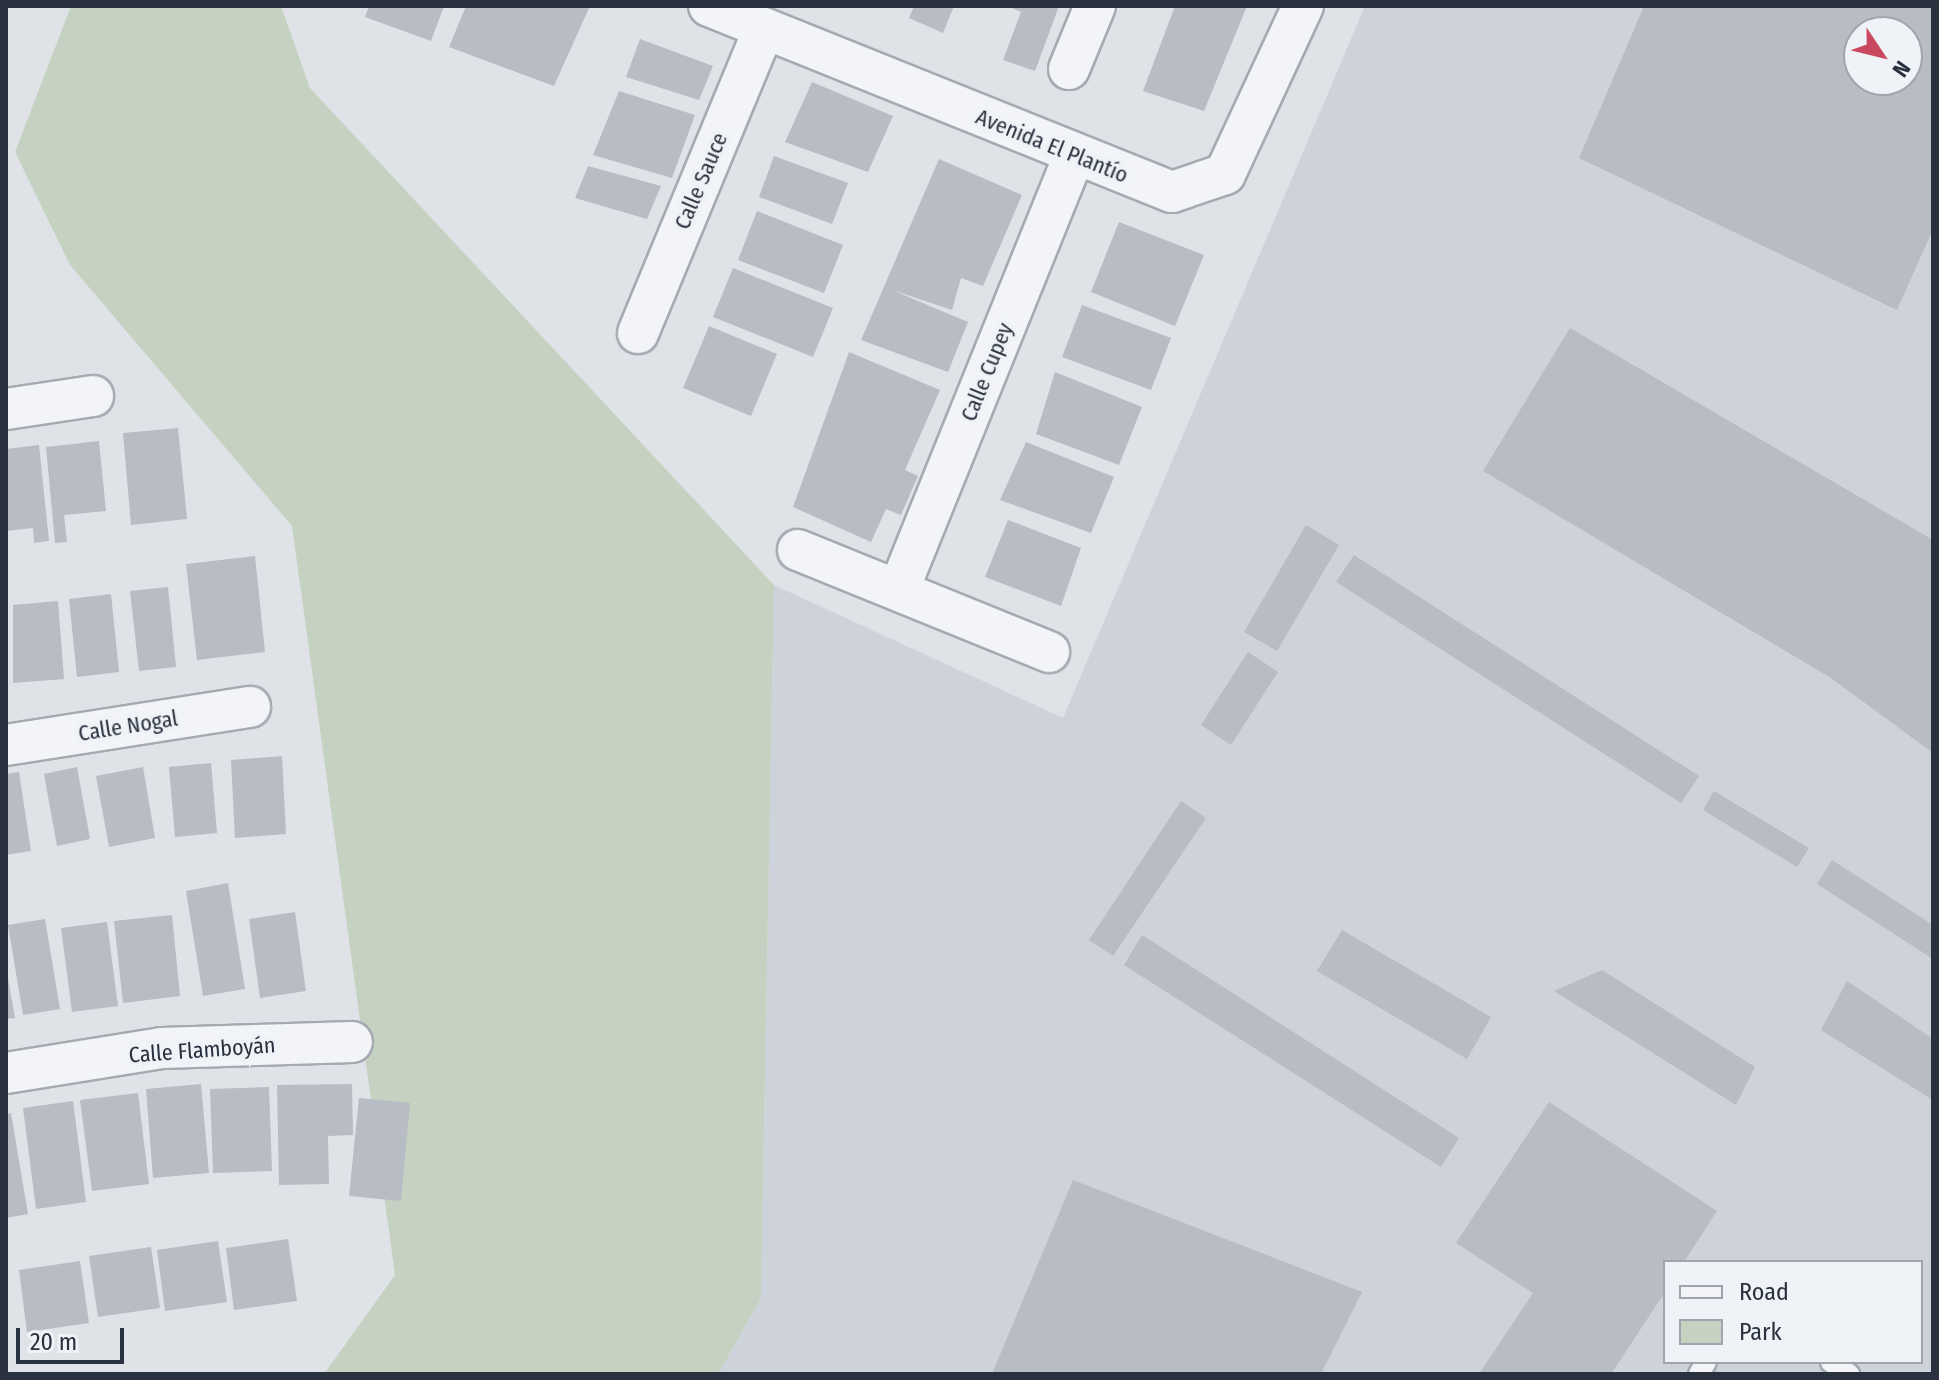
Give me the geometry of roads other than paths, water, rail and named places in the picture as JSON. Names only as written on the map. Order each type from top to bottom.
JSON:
[{"type":"street","name":"Avenida El Plantío","points":[[709,6],[1074,156],[1172,192],[1225,174],[1303,6]]},
{"type":"street","points":[[1069,69],[1095,6]]},
{"type":"street","name":"Calle Sauce","points":[[638,333],[764,29]]},
{"type":"street","name":"Calle Cupey","points":[[899,589],[1074,156]]},
{"type":"street","points":[[6,409],[93,396]]},
{"type":"street","points":[[798,550],[1049,652]]},
{"type":"street","name":"Calle Nogal","points":[[6,745],[250,707]]},
{"type":"street","name":"Calle Flamboyán","points":[[6,1073],[162,1048],[352,1042]]}]
